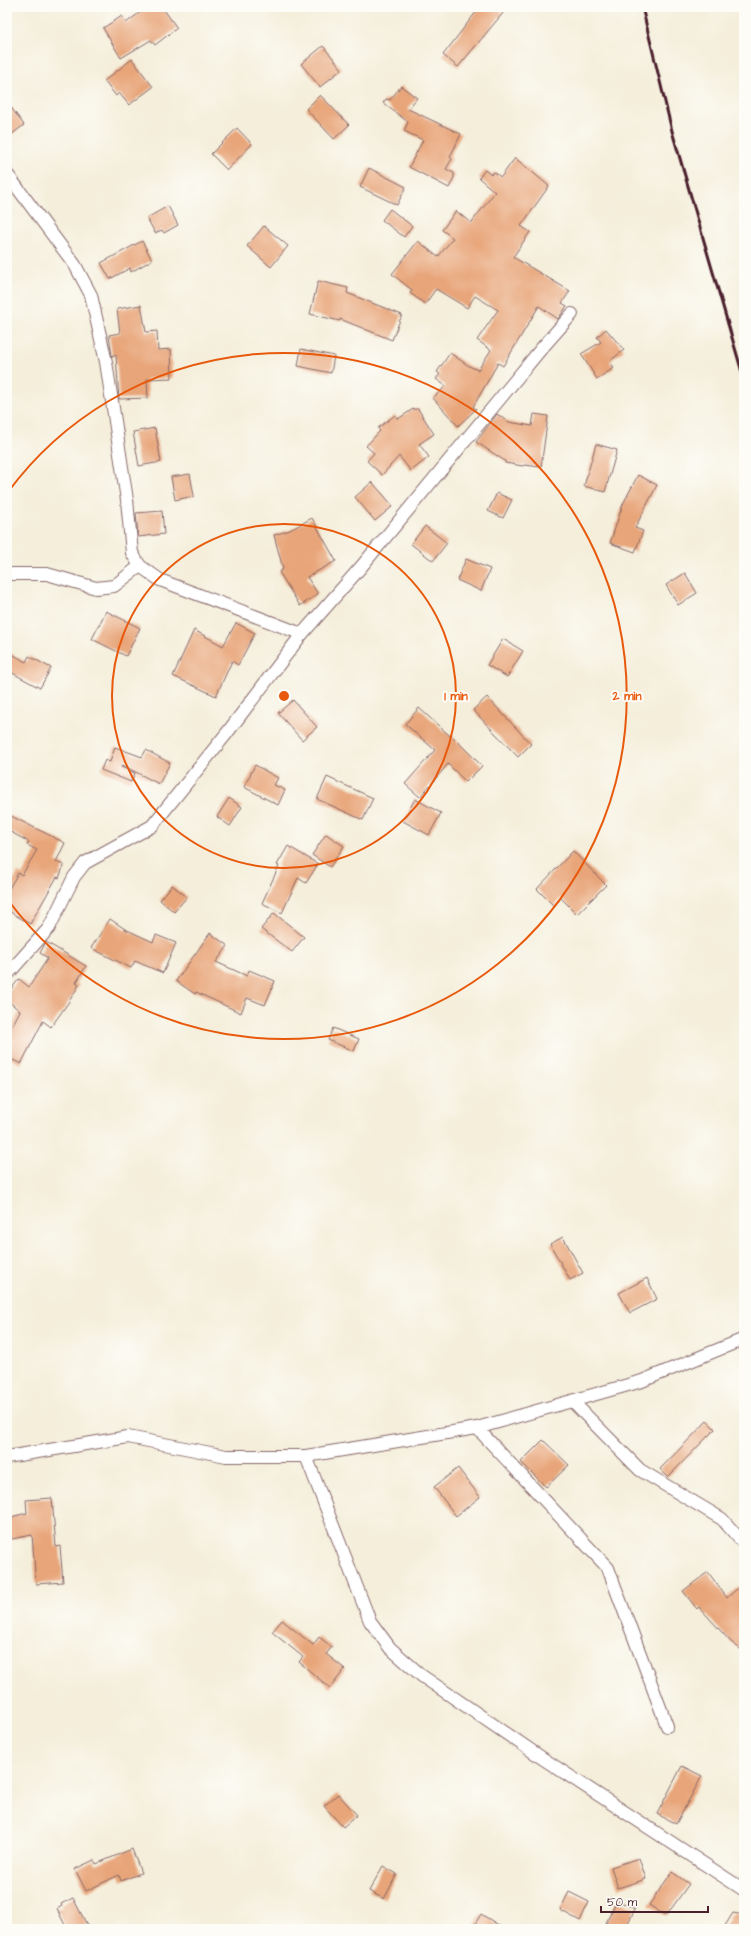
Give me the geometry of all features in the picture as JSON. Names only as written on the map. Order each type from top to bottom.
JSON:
[{"type":"street","points":[[7,174],[75,265],[91,295],[106,362],[127,500],[132,553],[140,566],[160,580],[302,634]]},
{"type":"street","points":[[7,975],[49,928],[74,877],[85,863],[152,826],[227,733],[302,634],[361,567],[541,349],[572,314]]},
{"type":"street","points":[[7,574],[47,574],[96,588],[114,586],[140,566]]},
{"type":"street","points":[[7,1457],[128,1437],[226,1456],[306,1456],[478,1428],[642,1381],[744,1339]]},
{"type":"street","points":[[572,1401],[640,1470],[722,1519],[744,1544]]},
{"type":"street","points":[[478,1428],[608,1568],[666,1726]]},
{"type":"street","points":[[306,1456],[370,1620],[390,1648],[422,1676],[542,1758],[744,1890]]},
{"type":"building","points":[[147,7],[162,7],[177,28],[155,45],[151,40],[121,58],[103,28],[122,16],[126,23]]},
{"type":"building","points":[[480,7],[496,7],[503,13],[458,67],[443,55]]},
{"type":"building","points":[[323,46],[342,69],[320,87],[301,64]]},
{"type":"building","points":[[132,59],[153,87],[129,105],[119,93],[116,96],[104,81]]},
{"type":"building","points":[[401,86],[417,98],[408,109],[461,134],[450,157],[452,159],[446,169],[454,173],[454,177],[449,188],[409,167],[423,140],[404,131],[408,122],[383,103],[386,99],[390,100]]},
{"type":"building","points":[[320,95],[349,125],[334,139],[306,109]]},
{"type":"building","points":[[7,102],[24,125],[7,138]]},
{"type":"building","points":[[237,128],[252,144],[227,170],[211,154]]},
{"type":"building","points":[[515,158],[549,186],[521,226],[530,232],[513,257],[570,291],[562,303],[567,306],[558,319],[539,306],[503,366],[498,363],[473,407],[476,409],[458,426],[433,398],[446,386],[436,379],[440,374],[437,372],[450,353],[469,366],[478,370],[491,350],[477,340],[498,310],[475,296],[467,308],[436,289],[425,304],[410,293],[412,290],[392,274],[418,241],[438,257],[453,238],[442,230],[456,211],[471,223],[495,192],[479,178],[485,170],[491,175],[494,172],[501,177]]},
{"type":"building","points":[[369,168],[406,187],[397,205],[360,187]]},
{"type":"building","points":[[168,206],[178,225],[164,233],[162,230],[155,233],[147,218]]},
{"type":"building","points":[[390,209],[412,226],[404,237],[382,220]]},
{"type":"building","points":[[264,226],[288,246],[271,267],[247,246]]},
{"type":"building","points":[[142,241],[152,260],[131,272],[130,268],[110,279],[101,263]]},
{"type":"building","points":[[318,281],[348,288],[347,293],[402,315],[392,340],[340,319],[340,321],[310,314]]},
{"type":"building","points":[[141,305],[146,332],[157,331],[158,350],[171,349],[172,378],[147,379],[148,398],[119,399],[116,355],[112,356],[109,335],[120,333],[117,309]]},
{"type":"building","points":[[606,329],[624,350],[610,361],[614,368],[597,379],[581,354],[601,342],[597,337]]},
{"type":"building","points":[[301,349],[334,356],[331,373],[298,366]]},
{"type":"building","points":[[413,409],[418,409],[434,434],[419,444],[429,457],[411,471],[399,456],[382,475],[367,461],[374,453],[366,446],[380,431],[378,428],[395,415],[398,419]]},
{"type":"building","points":[[497,414],[509,422],[532,426],[534,414],[548,416],[541,467],[505,463],[505,461],[476,442]]},
{"type":"building","points":[[155,428],[161,462],[139,466],[133,432]]},
{"type":"building","points":[[596,444],[617,450],[605,492],[584,486]]},
{"type":"building","points":[[190,474],[194,496],[175,500],[171,477]]},
{"type":"building","points":[[638,475],[657,485],[635,528],[643,531],[635,552],[610,543],[623,504]]},
{"type":"building","points":[[372,482],[393,506],[375,521],[355,497]]},
{"type":"building","points":[[497,493],[512,500],[503,518],[488,511]]},
{"type":"building","points":[[162,511],[164,534],[138,537],[136,513]]},
{"type":"building","points":[[312,518],[336,561],[307,577],[318,594],[300,606],[279,572],[283,569],[274,535],[290,530]]},
{"type":"building","points":[[425,526],[447,543],[433,561],[411,544]]},
{"type":"building","points":[[466,559],[490,569],[481,591],[457,580]]},
{"type":"building","points":[[685,573],[697,593],[678,605],[666,585]]},
{"type":"building","points":[[106,611],[140,628],[126,656],[92,639]]},
{"type":"building","points":[[236,623],[255,633],[238,665],[232,661],[216,696],[173,676],[194,630],[223,646]]},
{"type":"building","points":[[503,639],[523,651],[507,677],[487,665]]},
{"type":"building","points":[[7,651],[26,662],[29,656],[51,668],[40,688],[7,670]]},
{"type":"building","points":[[487,697],[531,744],[518,757],[473,710]]},
{"type":"building","points":[[293,700],[317,727],[302,740],[278,713]]},
{"type":"building","points":[[419,708],[450,736],[451,735],[482,766],[466,782],[448,764],[420,797],[405,784],[435,750],[405,724]]},
{"type":"building","points":[[115,747],[142,757],[146,750],[170,763],[159,784],[122,765],[121,767],[135,773],[131,782],[101,770],[105,760],[110,762]]},
{"type":"building","points":[[255,765],[278,778],[274,785],[285,790],[278,805],[244,787]]},
{"type":"building","points":[[327,777],[373,798],[363,820],[317,799]]},
{"type":"building","points":[[229,798],[242,807],[230,826],[217,817]]},
{"type":"building","points":[[415,799],[441,813],[429,835],[403,821]]},
{"type":"building","points":[[7,814],[65,843],[56,862],[64,865],[59,878],[57,877],[30,924],[7,910],[7,892],[18,873],[22,875],[37,850],[27,845],[29,842],[7,830]]},
{"type":"building","points":[[326,834],[344,846],[330,867],[312,855]]},
{"type":"building","points":[[288,846],[318,864],[306,883],[298,878],[282,913],[262,903],[279,866],[277,865]]},
{"type":"building","points":[[573,851],[606,885],[577,914],[561,898],[554,906],[537,889]]},
{"type":"building","points":[[172,885],[187,897],[174,912],[160,900]]},
{"type":"building","points":[[274,913],[304,937],[292,952],[261,929]]},
{"type":"building","points":[[110,919],[125,929],[153,942],[156,935],[176,943],[163,973],[135,961],[131,968],[91,948]]},
{"type":"building","points":[[210,933],[228,946],[216,962],[247,976],[249,970],[275,981],[265,1005],[247,998],[241,1013],[196,992],[195,994],[176,981]]},
{"type":"building","points":[[46,942],[86,966],[76,983],[79,985],[68,1003],[51,1027],[43,1021],[21,1064],[7,1057],[7,1035],[20,1011],[7,1000],[7,994],[19,979],[29,987],[48,958],[40,953]]},
{"type":"building","points":[[333,1028],[359,1039],[354,1051],[328,1040]]},
{"type":"building","points":[[563,1237],[583,1273],[570,1280],[550,1244]]},
{"type":"building","points":[[647,1278],[657,1299],[630,1313],[619,1293]]},
{"type":"building","points":[[707,1421],[715,1429],[668,1477],[660,1469]]},
{"type":"building","points":[[543,1440],[569,1465],[546,1487],[521,1462]]},
{"type":"building","points":[[458,1468],[480,1497],[456,1516],[434,1487]]},
{"type":"building","points":[[52,1498],[56,1547],[60,1546],[63,1582],[36,1584],[32,1535],[7,1540],[7,1518],[27,1513],[26,1500]]},
{"type":"building","points":[[708,1572],[727,1598],[744,1582],[744,1652],[730,1641],[699,1607],[697,1609],[683,1591]]},
{"type":"building","points":[[282,1620],[313,1645],[319,1637],[332,1647],[326,1654],[345,1669],[330,1688],[299,1662],[303,1657],[272,1632]]},
{"type":"building","points":[[682,1766],[702,1776],[676,1824],[657,1814]]},
{"type":"building","points":[[338,1794],[357,1815],[343,1827],[324,1806]]},
{"type":"building","points":[[132,1849],[141,1873],[121,1881],[119,1875],[86,1891],[75,1869],[94,1860],[96,1864]]},
{"type":"building","points":[[639,1858],[646,1879],[618,1888],[611,1867]]},
{"type":"building","points":[[383,1866],[397,1874],[384,1899],[369,1891]]},
{"type":"building","points":[[672,1872],[689,1884],[666,1916],[649,1905]]},
{"type":"building","points":[[569,1892],[589,1902],[580,1921],[560,1910]]},
{"type":"building","points":[[73,1898],[89,1929],[67,1929],[57,1909],[62,1906],[61,1904]]},
{"type":"building","points":[[617,1900],[635,1909],[625,1929],[619,1929],[606,1923]]},
{"type":"building","points":[[733,1913],[744,1915],[744,1929],[723,1929]]},
{"type":"building","points":[[481,1914],[505,1929],[472,1929]]},
{"type":"railway","points":[[642,7],[672,131],[744,379]]}]
